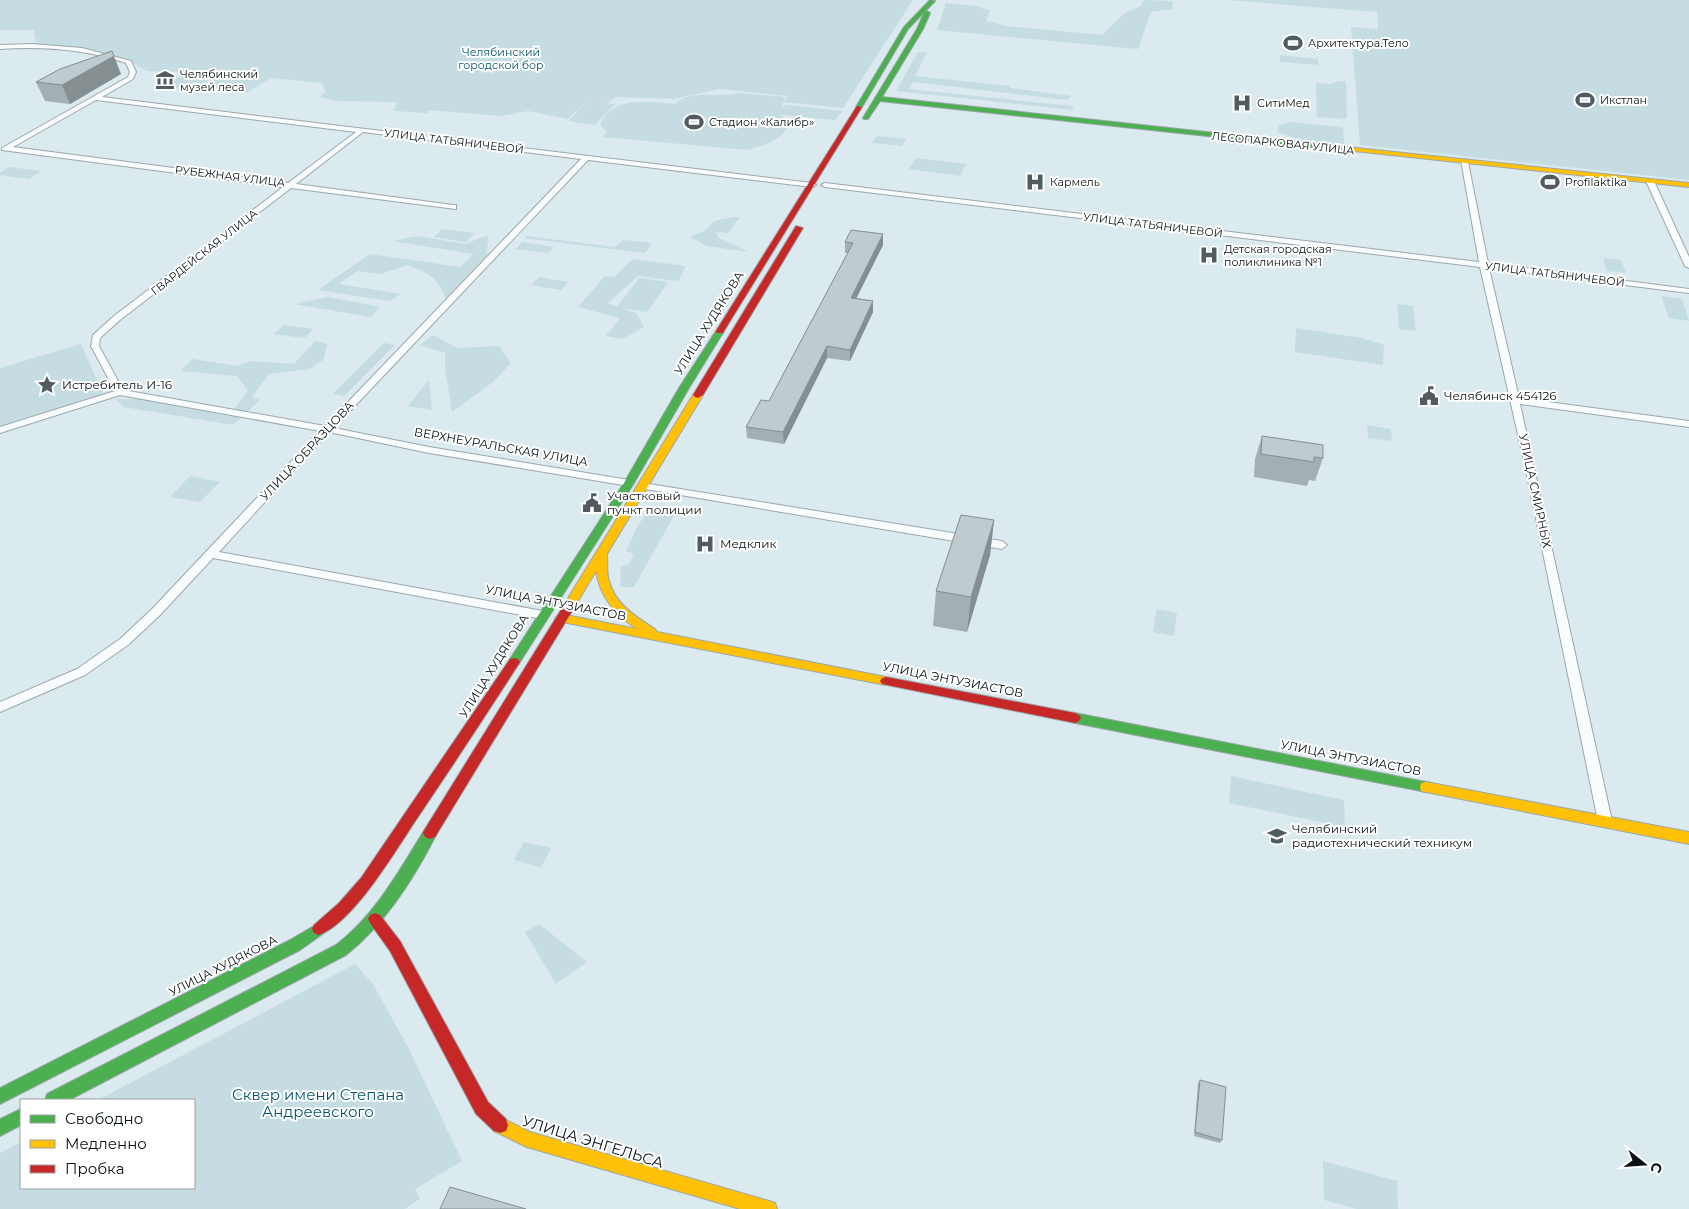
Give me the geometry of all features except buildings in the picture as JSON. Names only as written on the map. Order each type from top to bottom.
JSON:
[{"type":"main road","name":"УЛИЦА ХУДЯКОВА","points":[[55,1099],[327,959],[347,947],[363,933],[365,908],[466,737],[629,483],[684,388],[822,184],[872,99],[886,84],[920,29],[932,1]]},
{"type":"main road","name":"УЛИЦА ХУДЯКОВА","points":[[872,99],[867,92],[906,28],[932,1]]},
{"type":"main road","points":[[886,84],[889,90],[900,95],[956,102],[995,112]]},
{"type":"main road","name":"УЛИЦА ХУДЯКОВА","points":[[860,128],[872,99]]},
{"type":"main road","name":"ЛЕСОПАРКОВАЯ УЛИЦА","points":[[872,99],[1689,185]]},
{"type":"main road","name":"УЛИЦА ХУДЯКОВА","points":[[2,1094],[295,945],[329,922],[365,908],[454,796],[806,216]]},
{"type":"main road","name":"ВЕРХНЕУРАЛЬСКАЯ УЛИЦА","points":[[629,483],[643,486]]},
{"type":"main road","points":[[602,554],[599,566],[602,584],[610,600],[630,619],[664,638]]},
{"type":"main road","name":"УЛИЦА ЭНТУЗИАСТОВ","points":[[543,615],[1689,838]]},
{"type":"main road","name":"УЛИЦА ЭНГЕЛЬСА","points":[[365,908],[395,946],[482,1108],[494,1122],[506,1130],[527,1139],[769,1209]]},
{"type":"main road","points":[[0,1128],[20,1118]]},
{"type":"street","points":[[0,47],[24,46],[100,52],[129,62],[133,72],[130,78],[3,150]]},
{"type":"street","name":"УЛИЦА ТАТЬЯНИЧЕВОЙ","points":[[96,98],[822,184],[1689,291]]},
{"type":"street","name":"ГВАРДЕЙСКАЯ УЛИЦА","points":[[120,392],[95,346],[96,337],[117,318],[362,130]]},
{"type":"street","name":"РУБЕЖНАЯ УЛИЦА","points":[[3,150],[291,184],[453,207]]},
{"type":"street","name":"УЛИЦА ОБРАЗЦОВА","points":[[0,707],[81,672],[124,642],[156,612],[586,157]]},
{"type":"street","name":"УЛИЦА СМИРНЫХ","points":[[1464,162],[1484,265],[1499,321],[1605,821]]},
{"type":"street","points":[[1650,182],[1689,266]]},
{"type":"street","name":"ВЕРХНЕУРАЛЬСКАЯ УЛИЦА","points":[[0,430],[120,392],[328,429],[429,450],[629,483]]},
{"type":"street","points":[[1515,400],[1689,424]]},
{"type":"street","name":"ВЕРХНЕУРАЛЬСКАЯ УЛИЦА","points":[[643,486],[1002,544]]},
{"type":"street","name":"УЛИЦА ЭНТУЗИАСТОВ","points":[[212,554],[543,615]]},
{"type":"green space","name":"Челябинский городской бор","points":[[0,0],[913,0],[843,108],[784,102],[788,96],[719,89],[674,99],[616,97],[607,103],[615,104],[595,125],[568,121],[588,101],[567,119],[528,111],[501,116],[429,110],[427,113],[394,111],[397,102],[337,101],[319,97],[325,92],[322,83],[271,78],[246,93],[162,87],[188,72],[147,71],[131,62],[99,51],[37,46],[34,30],[0,30]]},
{"type":"green space","points":[[1144,0],[1173,1],[1172,9],[1151,12],[1138,49],[937,30],[946,3],[976,6],[990,11],[986,21],[1006,26],[1102,35],[1125,13],[1141,6]]},
{"type":"green space","points":[[1227,0],[1689,0],[1689,180],[1360,145],[1351,27],[1378,29],[1377,12]]},
{"type":"green space","points":[[918,52],[927,53],[915,76],[1010,86],[1010,88],[1071,96],[1068,100],[913,82],[909,89],[1072,106],[1074,110],[896,91]]},
{"type":"green space","points":[[1280,55],[1318,59],[1318,65],[1280,62]]},
{"type":"green space","points":[[1346,81],[1347,119],[1317,117],[1316,83],[1330,84]]},
{"type":"green space","name":"Стадион «Калибр»","points":[[739,93],[785,97],[781,109],[784,105],[788,105],[842,111],[835,120],[781,115],[786,119],[788,127],[784,132],[770,142],[747,150],[603,137],[607,132],[600,125],[606,115],[623,105],[633,102],[675,104],[681,99],[696,95]]},
{"type":"green space","points":[[1289,122],[1343,127],[1344,145],[1304,141],[1277,132],[1279,126]]},
{"type":"green space","points":[[877,136],[906,139],[902,146],[872,143]]},
{"type":"green space","points":[[916,158],[966,164],[960,176],[909,169]]},
{"type":"green space","points":[[9,167],[41,171],[29,179],[0,175]]},
{"type":"green space","points":[[740,217],[728,233],[716,232],[719,238],[749,252],[707,246],[690,237],[706,230],[714,221]]},
{"type":"green space","points":[[442,229],[474,233],[466,242],[434,237]]},
{"type":"green space","points":[[488,235],[487,255],[446,299],[440,286],[432,277],[408,265],[380,274],[357,271],[339,284],[401,294],[390,301],[318,290],[370,254],[460,267],[474,254],[392,241],[418,236],[465,244]]},
{"type":"green space","points":[[526,236],[615,247],[624,240],[652,243],[645,253],[524,238]]},
{"type":"green space","points":[[522,242],[554,247],[548,253],[516,249]]},
{"type":"green space","points":[[1603,258],[1621,260],[1626,273],[1607,271]]},
{"type":"green space","points":[[633,259],[686,266],[678,281],[638,276],[608,303],[617,307],[639,278],[668,282],[647,312],[622,308],[636,313],[644,327],[622,339],[606,336],[620,318],[578,307],[605,276],[614,277]]},
{"type":"green space","points":[[539,277],[568,282],[561,290],[531,285]]},
{"type":"green space","points":[[1661,296],[1682,299],[1689,321],[1669,318]]},
{"type":"green space","points":[[329,297],[380,307],[371,317],[294,304]]},
{"type":"green space","points":[[1397,304],[1413,306],[1416,331],[1399,329]]},
{"type":"green space","points":[[284,325],[314,329],[304,338],[274,334]]},
{"type":"green space","points":[[1296,328],[1362,338],[1384,345],[1383,365],[1295,352]]},
{"type":"green space","points":[[433,335],[457,348],[499,346],[511,363],[493,382],[452,412],[445,367],[445,353],[420,345]]},
{"type":"green space","points":[[315,341],[327,344],[324,359],[310,369],[269,374],[252,397],[260,400],[233,425],[124,407],[115,399],[144,399],[230,416],[248,390],[237,376],[181,371],[192,359],[237,366],[251,361],[294,364]]},
{"type":"green space","points":[[384,343],[395,345],[344,396],[333,394]]},
{"type":"green space","points":[[81,344],[104,396],[0,428],[0,368]]},
{"type":"green space","points":[[429,380],[432,410],[408,406]]},
{"type":"green space","points":[[1367,425],[1391,429],[1392,441],[1368,438]]},
{"type":"green space","points":[[190,476],[220,482],[200,502],[170,497]]},
{"type":"green space","points":[[650,507],[676,512],[634,587],[620,587],[621,567],[630,563],[634,554],[626,551],[636,529]]},
{"type":"green space","points":[[1157,609],[1177,613],[1174,636],[1153,632]]},
{"type":"green space","points":[[1231,776],[1344,800],[1345,827],[1229,803]]},
{"type":"green space","points":[[524,842],[551,848],[541,867],[514,860]]},
{"type":"green space","points":[[539,924],[587,962],[556,984],[525,932]]},
{"type":"green space","name":"Сквер имени Степана Андреевского","points":[[355,964],[373,984],[409,1049],[462,1161],[415,1189],[420,1199],[404,1209],[0,1209],[0,1153],[20,1143],[20,1189],[195,1189],[195,1099],[100,1099]]},
{"type":"green space","points":[[1323,1161],[1397,1181],[1398,1209],[1357,1209],[1324,1200]]},
{"type":"traffic: fast","points":[[859,107],[906,28],[932,1]]},
{"type":"traffic: fast","points":[[866,118],[920,29],[927,13]]},
{"type":"traffic: fast","points":[[878,99],[1347,149]]},
{"type":"traffic: fast","points":[[514,662],[629,483],[684,388],[720,331]]},
{"type":"traffic: fast","points":[[1075,718],[1426,787]]},
{"type":"traffic: fast","points":[[55,1099],[341,950],[355,939],[380,911],[430,833]]},
{"type":"traffic: fast","points":[[0,1096],[295,945],[319,929]]},
{"type":"traffic: fast","points":[[0,1128],[20,1118]]},
{"type":"traffic: slow","points":[[1347,149],[1689,185]]},
{"type":"traffic: slow","points":[[568,608],[698,395]]},
{"type":"traffic: slow","points":[[602,555],[601,569],[607,592],[620,610],[651,632]]},
{"type":"traffic: slow","points":[[561,618],[886,681]]},
{"type":"traffic: slow","points":[[1426,787],[1689,838]]},
{"type":"traffic: slow","points":[[500,1125],[527,1139],[769,1209]]},
{"type":"traffic: jam","points":[[720,331],[859,107]]},
{"type":"traffic: jam","points":[[698,395],[799,228]]},
{"type":"traffic: jam","points":[[430,833],[568,608]]},
{"type":"traffic: jam","points":[[319,929],[344,908],[366,882],[446,766],[514,662]]},
{"type":"traffic: jam","points":[[886,681],[1075,718]]},
{"type":"traffic: jam","points":[[375,919],[395,946],[482,1108],[500,1125]]},
{"type":"place","name":"Архитектура.Тело","points":[[1293,43]]},
{"type":"place","name":"Челябинский музей леса","points":[[165,80]]},
{"type":"place","name":"Икстлан","points":[[1585,100]]},
{"type":"place","name":"СитиМед","points":[[1242,103]]},
{"type":"place","name":"Стадион «Калибр»","points":[[694,122]]},
{"type":"place","name":"Кармель","points":[[1035,182]]},
{"type":"place","name":"Profilaktika","points":[[1550,182]]},
{"type":"place","name":"Детская городская поликлиника №1","points":[[1209,255]]},
{"type":"place","name":"Истребитель И-16","points":[[47,385]]},
{"type":"place","name":"Челябинск 454126","points":[[1429,396]]},
{"type":"place","name":"Участковый пункт полиции","points":[[592,503]]},
{"type":"place","name":"Медклик","points":[[705,544]]},
{"type":"place","name":"Челябинский радиотехнический техникум","points":[[1277,836]]}]
